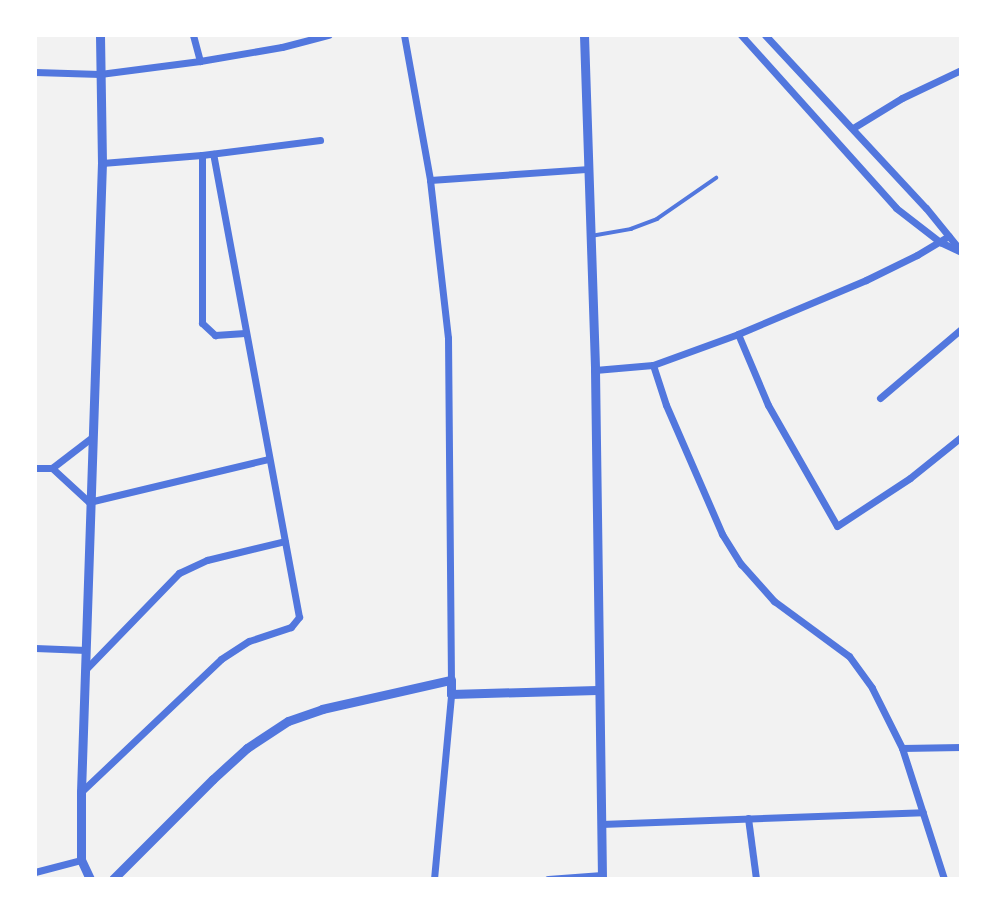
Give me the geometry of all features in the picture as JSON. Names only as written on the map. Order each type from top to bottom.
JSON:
[{"type":"street","points":[[90,879],[81,859],[81,792],[102,163],[100,35]]},
{"type":"street","points":[[193,35],[200,61]]},
{"type":"street","points":[[35,72],[100,74],[282,47],[328,35]]},
{"type":"street","points":[[404,35],[430,180],[448,338],[451,694],[434,879]]},
{"type":"street","points":[[548,879],[601,877],[595,370],[586,169],[584,35]]},
{"type":"street","points":[[741,35],[896,208],[940,242],[961,252]]},
{"type":"street","points":[[765,35],[853,128],[961,252]]},
{"type":"street","points":[[853,128],[902,98],[961,70]]},
{"type":"street","points":[[102,163],[213,154],[320,139]]},
{"type":"street","points":[[81,792],[234,649],[291,627],[299,617],[213,154]]},
{"type":"street","points":[[202,155],[202,323],[215,335],[245,333]]},
{"type":"street","points":[[430,180],[586,169]]},
{"type":"street","points":[[595,370],[653,365],[738,334],[866,280],[949,236]]},
{"type":"street","points":[[880,398],[961,329]]},
{"type":"street","points":[[738,334],[768,405],[837,526],[910,478],[961,437]]},
{"type":"street","points":[[653,365],[666,405],[722,534],[741,564],[775,601],[849,656],[860,668],[902,748],[944,879]]},
{"type":"street","points":[[35,468],[52,468],[91,438]]},
{"type":"street","points":[[89,502],[268,459]]},
{"type":"street","points":[[52,468],[89,502]]},
{"type":"street","points":[[85,670],[179,573],[207,560],[285,541]]},
{"type":"street","points":[[35,648],[86,650]]},
{"type":"street","points":[[113,879],[213,779],[270,732],[322,709],[451,680]]},
{"type":"street","points":[[451,694],[597,690]]},
{"type":"street","points":[[902,748],[961,747]]},
{"type":"street","points":[[601,824],[923,811]]},
{"type":"street","points":[[748,818],[756,879]]},
{"type":"street","points":[[35,872],[81,859]]},
{"type":"lane","points":[[589,236],[631,229],[657,219],[716,178]]}]
